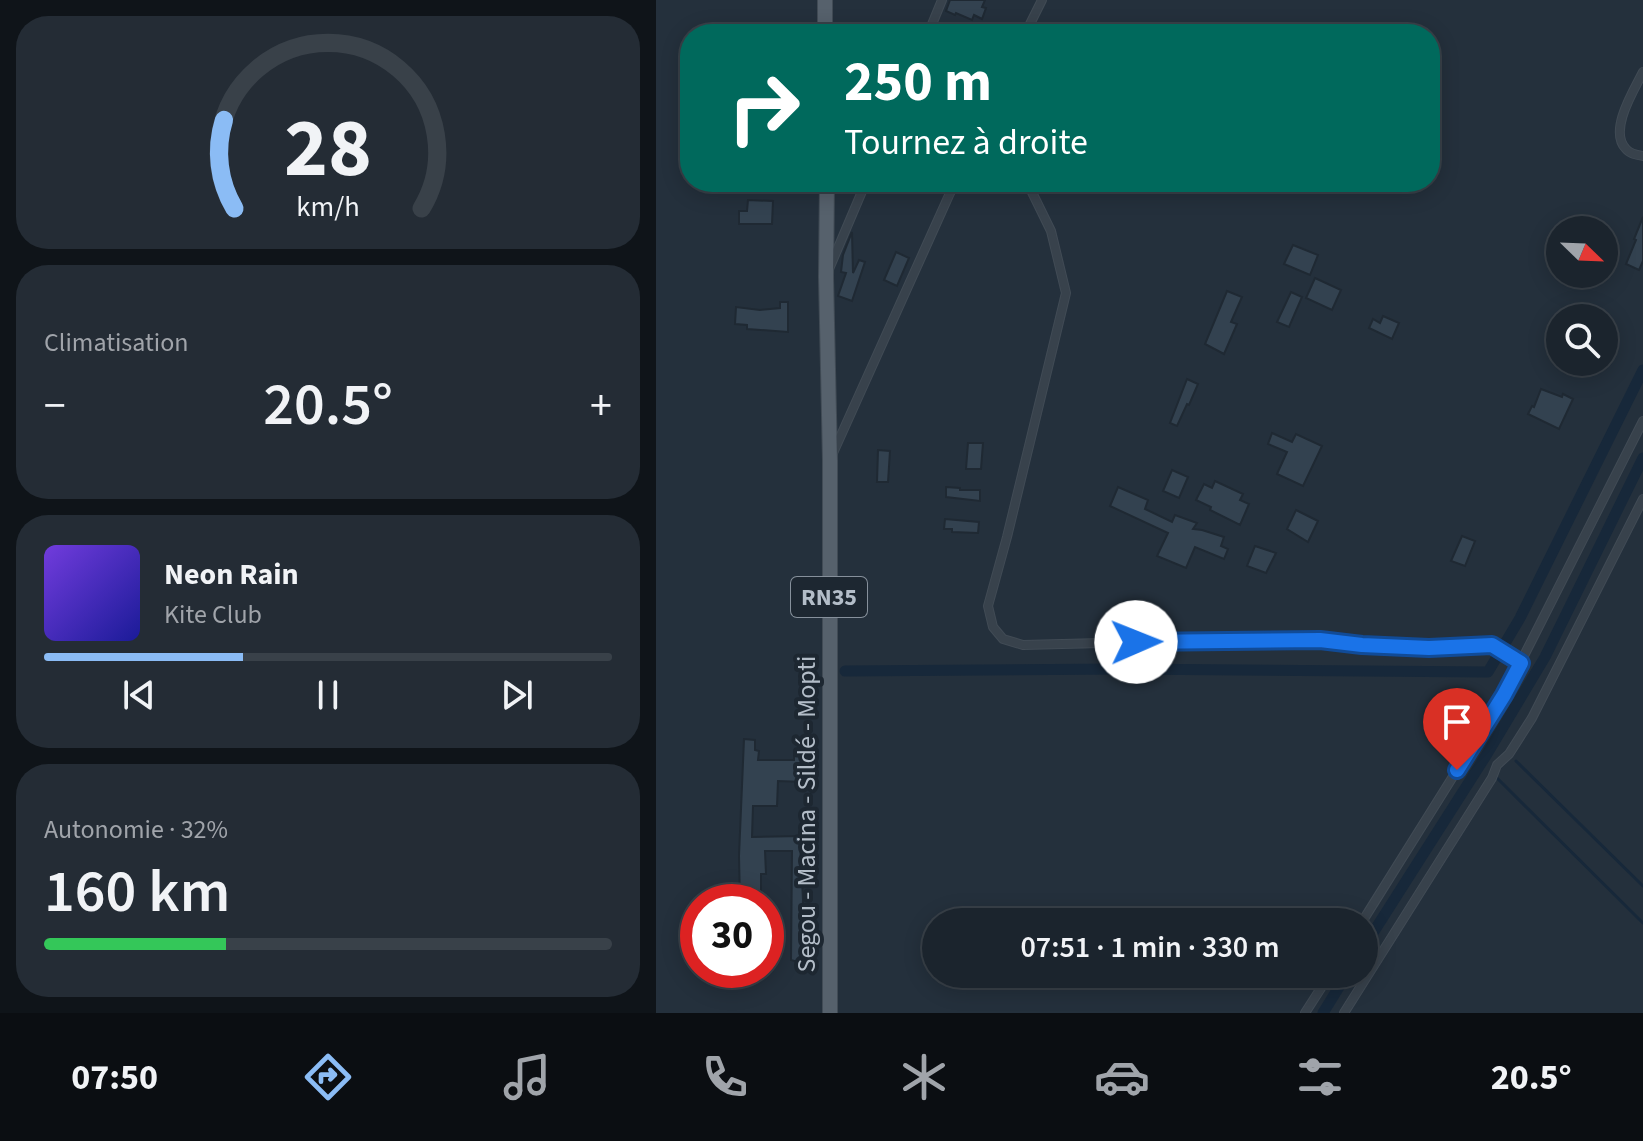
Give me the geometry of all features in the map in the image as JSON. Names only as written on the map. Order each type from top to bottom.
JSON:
[{"type":"main road","points":[[825,0],[825,24]]},
{"type":"main road","name":"Segou - Macina - Sildé - Mopti","points":[[827,192],[830,1013]]},
{"type":"street","points":[[932,24],[942,0]]},
{"type":"street","points":[[1030,24],[1042,0]]},
{"type":"street","points":[[1643,72],[1619,127],[1623,146],[1629,152],[1643,156]]},
{"type":"street","points":[[826,277],[862,192]]},
{"type":"street","points":[[830,461],[951,192]]},
{"type":"street","points":[[1032,192],[1051,231],[1066,293],[988,606],[993,627],[1003,639],[1023,645],[1220,640],[1320,640],[1415,647],[1492,645],[1521,663]]},
{"type":"street","points":[[1371,908],[1504,695],[1643,421]]},
{"type":"street","points":[[1344,1013],[1492,778],[1497,765],[1509,754],[1532,718],[1643,499]]},
{"type":"street","points":[[1305,1013],[1321,988]]},
{"type":"building","points":[[950,0],[985,0],[982,19],[974,15],[972,20],[946,11]]},
{"type":"building","points":[[748,200],[773,201],[772,224],[739,224],[739,211],[747,211]]},
{"type":"building","points":[[1643,217],[1643,261],[1639,270],[1626,264]]},
{"type":"building","points":[[852,232],[853,273],[859,260],[865,262],[852,301],[838,296],[846,273],[841,272],[843,255]]},
{"type":"building","points":[[1293,245],[1318,255],[1310,275],[1284,264]]},
{"type":"building","points":[[896,252],[909,258],[897,286],[884,280]]},
{"type":"building","points":[[1315,278],[1341,290],[1332,310],[1306,298]]},
{"type":"building","points":[[1227,291],[1242,297],[1231,322],[1237,324],[1224,354],[1205,344]]},
{"type":"building","points":[[1291,292],[1302,297],[1289,327],[1277,322]]},
{"type":"building","points":[[780,302],[788,302],[788,332],[747,329],[747,325],[735,324],[736,307],[760,310],[780,308]]},
{"type":"building","points":[[1383,316],[1399,323],[1392,339],[1369,328],[1373,319],[1380,323]]},
{"type":"building","points":[[1187,379],[1198,384],[1177,426],[1170,423]]},
{"type":"building","points":[[1541,389],[1573,399],[1559,429],[1528,414]]},
{"type":"building","points":[[1272,433],[1292,442],[1296,434],[1322,446],[1303,486],[1277,474],[1287,452],[1268,444]]},
{"type":"building","points":[[968,443],[983,443],[981,469],[966,469]]},
{"type":"building","points":[[878,450],[890,451],[888,482],[877,482]]},
{"type":"building","points":[[1172,470],[1188,477],[1179,498],[1163,491]]},
{"type":"building","points":[[1215,481],[1243,494],[1240,500],[1249,504],[1240,525],[1196,500],[1204,484],[1212,488]]},
{"type":"building","points":[[946,487],[980,490],[980,501],[946,497]]},
{"type":"building","points":[[1118,487],[1148,500],[1145,509],[1172,522],[1175,515],[1197,523],[1193,529],[1224,537],[1221,546],[1228,549],[1224,559],[1195,547],[1186,568],[1157,556],[1168,533],[1110,506]]},
{"type":"building","points":[[1296,510],[1318,521],[1308,542],[1287,529]]},
{"type":"building","points":[[945,519],[979,522],[978,533],[944,529]]},
{"type":"building","points":[[1462,536],[1475,541],[1465,566],[1451,561]]},
{"type":"building","points":[[1255,546],[1276,553],[1266,573],[1247,566]]},
{"type":"building","points":[[744,739],[755,740],[758,760],[805,757],[804,782],[778,781],[777,806],[753,806],[752,837],[801,836],[801,963],[791,960],[792,851],[765,851],[766,874],[761,874],[761,884],[740,884]]},
{"type":"waterway","points":[[845,671],[1122,669],[1488,672],[1520,618],[1643,370]]},
{"type":"waterway","points":[[1378,925],[1545,657],[1643,458]]},
{"type":"waterway","points":[[1516,761],[1643,886]]},
{"type":"waterway","points":[[1497,778],[1643,923]]},
{"type":"waterway","points":[[1323,1013],[1338,988]]},
{"type":"route","points":[[1136,642],[1320,640],[1429,648],[1492,645],[1521,663],[1457,770]]}]
